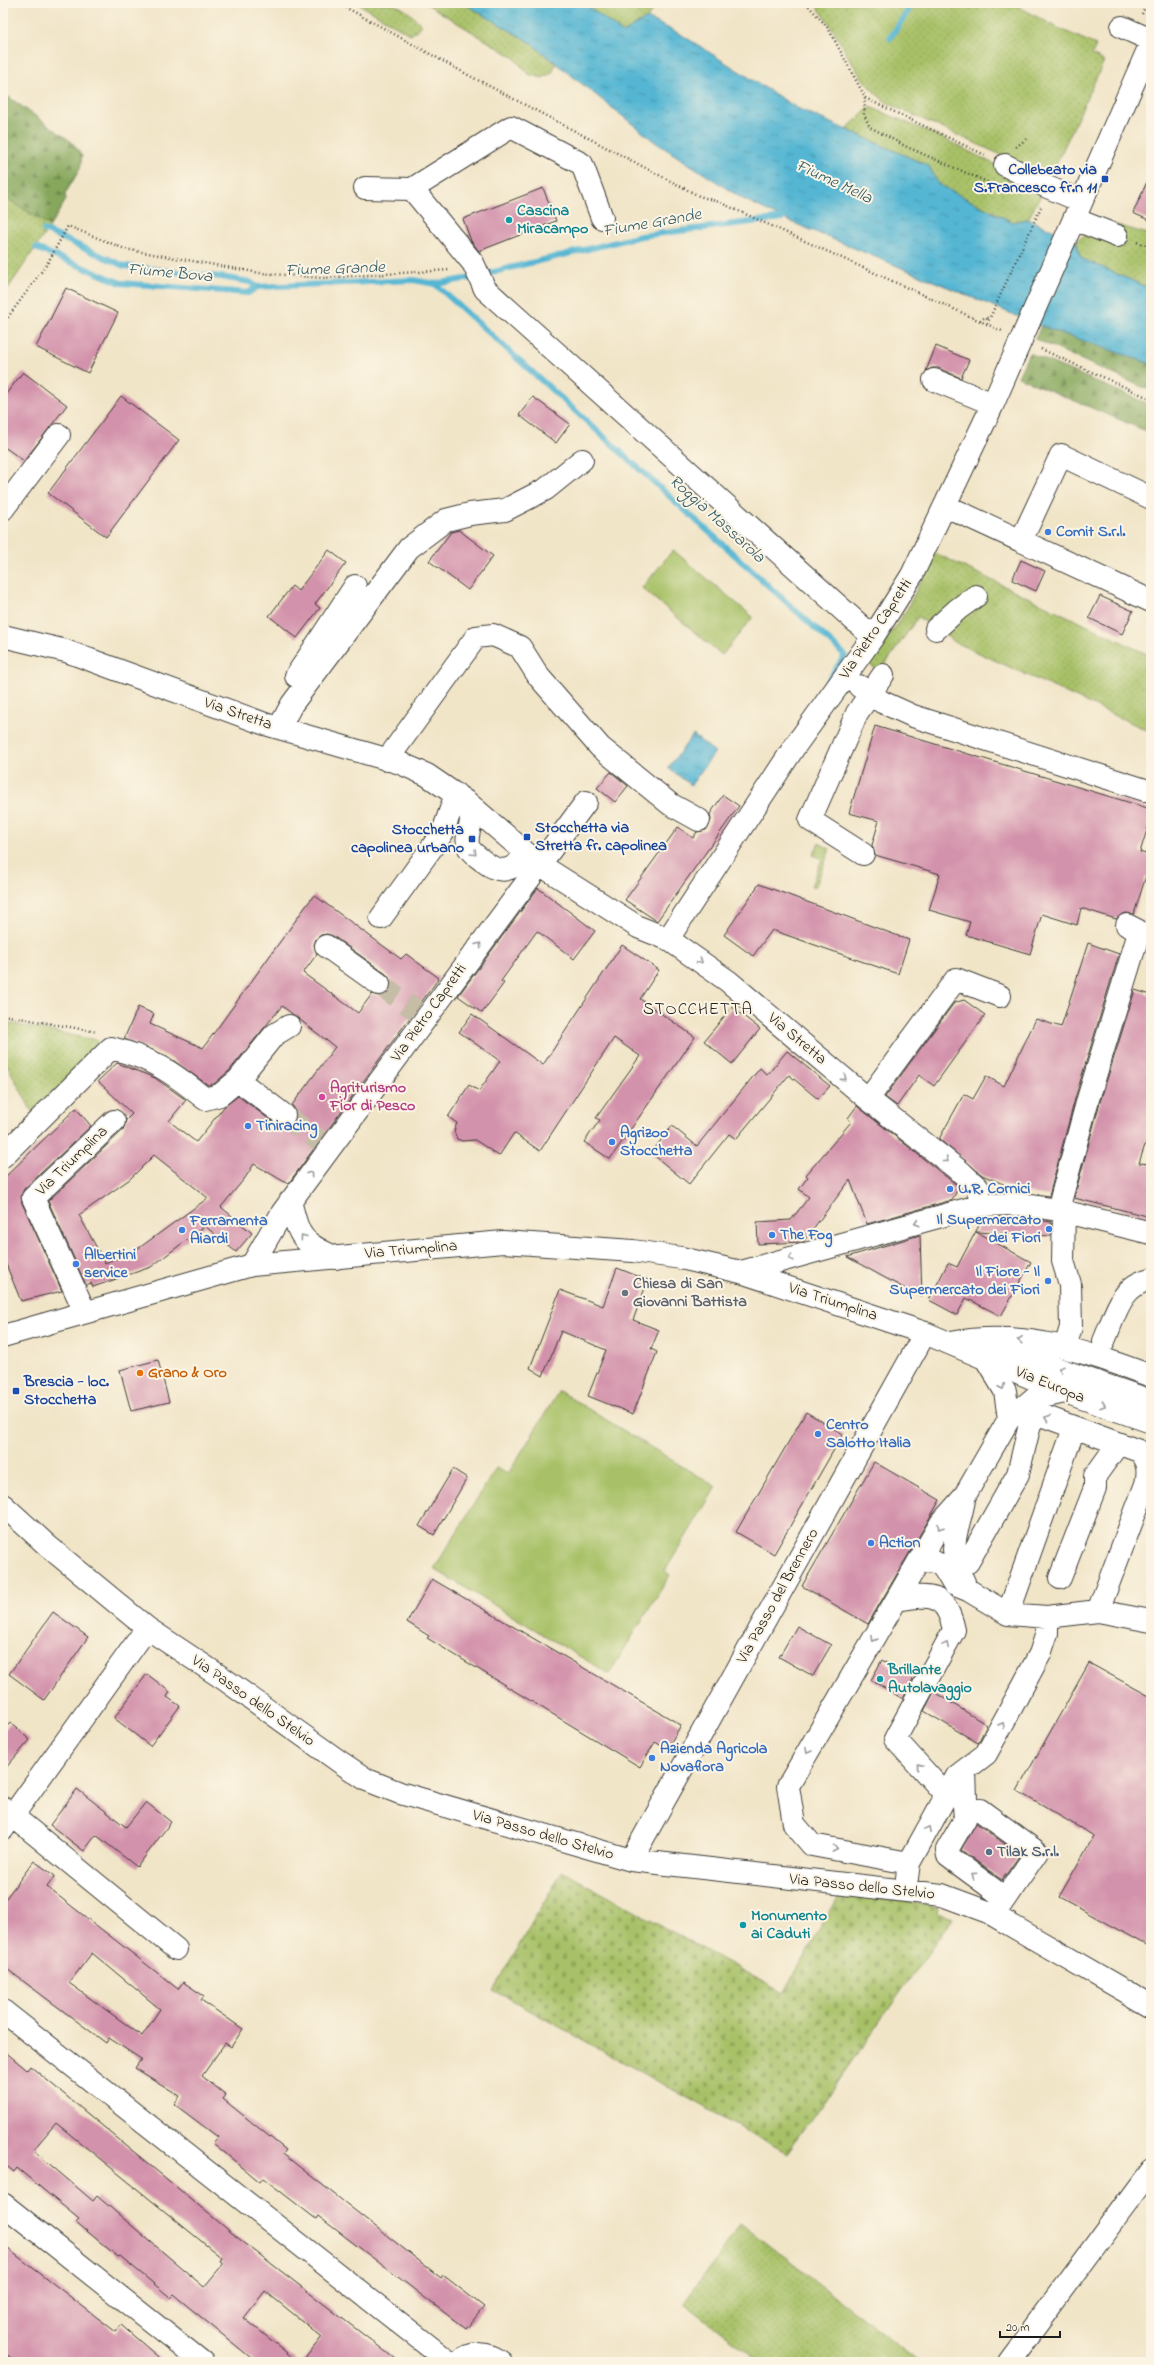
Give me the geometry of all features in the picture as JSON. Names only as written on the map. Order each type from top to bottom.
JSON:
[{"type":"street","points":[[1122,27],[1150,47]]},
{"type":"street","name":"Via Pietro Capretti","points":[[668,939],[787,759],[845,675],[873,638],[912,574],[946,506],[993,404],[1021,336],[1150,47]]},
{"type":"street","points":[[365,188],[412,189],[511,127],[582,164],[602,218]]},
{"type":"street","points":[[1004,165],[1045,186],[1074,218],[1117,236]]},
{"type":"street","points":[[412,189],[473,263],[485,289],[873,638]]},
{"type":"street","points":[[934,380],[993,404]]},
{"type":"street","points":[[3,509],[59,435]]},
{"type":"street","points":[[1021,541],[1060,455],[1151,498]]},
{"type":"street","points":[[272,726],[292,704],[409,548],[446,520],[470,514],[505,510],[546,489],[582,460]]},
{"type":"street","points":[[946,506],[1151,601]]},
{"type":"street","points":[[272,726],[355,586]]},
{"type":"street","points":[[936,629],[958,608],[976,596]]},
{"type":"street","points":[[387,760],[476,637],[494,635],[520,647],[539,677],[600,747],[670,804],[699,820]]},
{"type":"street","name":"Via Stretta","points":[[3,636],[66,652],[272,726],[387,760],[427,775],[462,798],[532,859],[638,927],[668,939],[728,981],[868,1099],[961,1172],[978,1188],[981,1205]]},
{"type":"street","points":[[845,675],[882,702],[913,716],[1145,790]]},
{"type":"street","points":[[863,854],[810,820],[857,713],[883,675]]},
{"type":"street","points":[[462,798],[471,820],[467,837],[469,848],[492,868],[503,871],[532,859],[586,802]]},
{"type":"street","points":[[381,918],[443,832],[462,798]]},
{"type":"street","name":"Via Pietro Capretti","points":[[252,1266],[325,1144],[421,1014],[532,859]]},
{"type":"street","points":[[1065,1348],[1071,1327],[1070,1284],[1063,1261],[1061,1210],[1088,1100],[1138,936],[1137,930],[1127,926]]},
{"type":"street","points":[[326,946],[379,984]]},
{"type":"street","points":[[868,1099],[956,979],[1000,996]]},
{"type":"street","points":[[3,1156],[111,1048],[136,1054],[173,1073],[204,1099],[220,1095],[238,1080],[274,1035],[289,1026]]},
{"type":"street","points":[[238,1080],[284,1115]]},
{"type":"street","name":"Via Triumplina","points":[[85,1312],[33,1198],[114,1121]]},
{"type":"street","points":[[290,1201],[298,1230],[310,1246],[336,1258]]},
{"type":"street","points":[[981,1205],[1019,1204],[1061,1210],[1151,1233]]},
{"type":"street","name":"Via Triumplina","points":[[741,1272],[981,1205]]},
{"type":"street","name":"Via Triumplina","points":[[3,1336],[252,1266],[503,1242],[633,1251],[681,1258],[741,1272],[924,1332]]},
{"type":"street","points":[[1104,1341],[1123,1295],[1131,1287],[1151,1280]]},
{"type":"street","name":"Via Europa","points":[[924,1332],[1065,1392],[1151,1422]]},
{"type":"street","name":"Via Passo del Brennero","points":[[631,1860],[924,1332]]},
{"type":"street","points":[[951,1343],[980,1337],[1041,1341],[1100,1357],[1151,1376]]},
{"type":"street","name":"Via Europa","points":[[951,1343],[1047,1364],[1151,1401]]},
{"type":"street","points":[[986,1359],[1005,1390],[1008,1419]]},
{"type":"street","points":[[910,1863],[812,1845],[794,1824],[788,1786],[941,1523],[964,1497],[1008,1419],[1033,1399],[1065,1392]]},
{"type":"street","points":[[968,1562],[1021,1466],[1030,1424],[1038,1414],[1138,1451],[1145,1458],[1149,1470],[1146,1484],[1098,1611]]},
{"type":"street","points":[[1008,1614],[1071,1437]]},
{"type":"street","points":[[1060,1578],[1095,1488],[1095,1476],[1122,1445]]},
{"type":"street","points":[[982,1466],[1012,1484]]},
{"type":"street","points":[[964,1497],[953,1539],[956,1567],[968,1590]]},
{"type":"street","name":"Via Passo dello Stelvio","points":[[3,1505],[48,1547],[147,1628],[224,1679],[367,1780],[400,1793],[631,1860],[905,1893],[942,1895],[993,1915],[1151,2006]]},
{"type":"street","points":[[919,1562],[932,1561],[944,1566],[953,1584],[968,1590],[1008,1614],[1047,1617],[1098,1611],[1151,1621]]},
{"type":"street","points":[[897,1600],[924,1595],[946,1606],[951,1617],[954,1630],[894,1739],[946,1795]]},
{"type":"street","points":[[905,1893],[910,1863],[946,1795],[958,1776],[986,1754],[1040,1654],[1047,1633],[1047,1617]]},
{"type":"street","points":[[147,1628],[6,1818],[176,1950]]},
{"type":"street","points":[[965,1770],[966,1799],[964,1806],[964,1819],[947,1850],[948,1856],[1005,1898]]},
{"type":"street","points":[[980,1810],[1037,1852],[993,1915]]},
{"type":"street","points":[[3,2011],[449,2362]]},
{"type":"street","points":[[1009,2362],[1151,2170]]},
{"type":"street","points":[[3,2204],[202,2362]]},
{"type":"street","points":[[459,2362],[471,2355],[481,2354],[491,2355],[501,2362]]},
{"type":"path","points":[[338,3],[477,80],[692,193],[718,202],[785,234],[980,321],[1021,336],[1151,400]]},
{"type":"path","points":[[806,3],[828,28],[865,98],[864,115],[870,127],[907,147],[996,186]]},
{"type":"path","points":[[865,98],[1004,165]]},
{"type":"path","points":[[987,324],[1040,207]]},
{"type":"path","points":[[3,324],[47,264],[68,226],[125,249],[260,273],[322,278],[450,269]]},
{"type":"path","points":[[980,321],[986,317],[990,319]]},
{"type":"path","points":[[3,1015],[103,1033],[111,1048]]},
{"type":"green space","points":[[357,3],[387,3],[400,7],[407,11],[422,25],[411,35]]},
{"type":"green space","points":[[425,3],[463,3],[528,41],[556,63],[552,73],[542,78],[528,74],[513,57]]},
{"type":"green space","points":[[584,3],[659,3],[647,18],[623,33]]},
{"type":"green space","points":[[814,3],[1012,3],[1056,27],[1096,45],[1092,55],[1104,61],[1048,182],[1008,158],[891,105],[867,84],[857,71],[824,16]]},
{"type":"green space","points":[[3,93],[72,142],[82,156],[80,169],[65,194],[66,200],[50,226],[3,196]]},
{"type":"green space","points":[[870,107],[939,136],[1029,182],[1041,195],[1028,219],[1013,222],[938,184],[929,166],[846,129]]},
{"type":"green space","points":[[3,196],[50,226],[3,296]]},
{"type":"green space","points":[[1117,225],[1151,235],[1151,289],[1081,258],[1076,241],[1087,234]]},
{"type":"green space","points":[[1041,326],[1151,364],[1151,391],[1035,339]]},
{"type":"green space","points":[[1029,353],[1151,405],[1151,433],[1018,377]]},
{"type":"green space","points":[[673,550],[753,617],[722,655],[642,588]]},
{"type":"green space","points":[[935,553],[1151,656],[1151,732],[955,642],[918,617],[880,672],[870,665],[907,609]]},
{"type":"green space","points":[[819,843],[830,849],[815,888],[811,886],[822,859],[813,855]]},
{"type":"green space","points":[[3,1022],[97,1040],[102,1048],[34,1116],[3,1057]]},
{"type":"green space","points":[[559,1391],[716,1487],[665,1571],[670,1575],[609,1674],[434,1569],[496,1468],[508,1474]]},
{"type":"green space","points":[[562,1871],[783,1993],[839,1896],[902,1900],[938,1908],[937,1913],[953,1918],[787,2153],[493,1990]]},
{"type":"green space","points":[[741,2224],[920,2362],[762,2362],[684,2303]]},
{"type":"water","name":"Fiume Mella","points":[[463,3],[584,3],[623,33],[647,18],[682,35],[797,108],[929,166],[938,184],[1012,222],[1028,219],[1076,241],[1081,258],[1151,289],[1151,364],[1041,326],[782,218],[743,199],[655,142],[528,41]]},
{"type":"water","points":[[693,735],[715,752],[691,785],[668,768]]},
{"type":"building","points":[[1151,173],[1151,221],[1133,213]]},
{"type":"building","name":"Cascina Miracampo","points":[[543,188],[556,221],[479,251],[471,241],[463,219]]},
{"type":"building","points":[[66,288],[118,313],[88,373],[36,347]]},
{"type":"building","points":[[936,346],[969,360],[961,378],[938,368],[932,368],[926,371]]},
{"type":"building","points":[[23,372],[67,405],[24,461],[3,446],[3,398]]},
{"type":"building","points":[[121,396],[179,440],[106,537],[48,493]]},
{"type":"building","points":[[533,397],[570,424],[556,443],[519,415]]},
{"type":"building","points":[[459,530],[493,556],[468,590],[429,561],[451,532]]},
{"type":"building","points":[[329,550],[346,563],[315,604],[320,608],[297,638],[269,616],[292,586],[298,591]]},
{"type":"building","points":[[1021,560],[1045,571],[1036,591],[1012,580]]},
{"type":"building","points":[[1100,596],[1133,611],[1122,634],[1089,618]]},
{"type":"building","points":[[875,726],[1151,809],[1151,817],[1140,852],[1151,856],[1151,878],[1146,876],[1134,914],[1126,913],[1116,919],[1081,908],[1077,925],[1042,914],[1030,954],[966,935],[970,922],[929,910],[940,874],[875,855],[872,845],[879,821],[849,813]]},
{"type":"building","points":[[611,772],[628,786],[615,802],[597,788]]},
{"type":"building","points":[[723,795],[739,806],[657,921],[625,900],[678,827],[693,838],[697,832],[706,830],[711,820],[710,814]]},
{"type":"building","points":[[759,884],[909,940],[898,974],[772,930],[753,956],[724,935]]},
{"type":"building","points":[[538,888],[595,931],[574,959],[537,931],[501,981],[504,983],[482,1013],[458,996]]},
{"type":"building","points":[[314,895],[401,959],[406,954],[439,978],[288,1184],[254,1164],[245,1178],[221,1207],[252,1233],[236,1252],[205,1226],[151,1267],[93,1287],[91,1283],[86,1285],[48,1201],[123,1130],[126,1120],[132,1114],[98,1081],[117,1063],[155,1078],[186,1100],[169,1121],[196,1142],[224,1107],[238,1096],[277,1125],[288,1127],[294,1122],[296,1111],[292,1105],[335,1047],[282,1006],[229,1071],[214,1084],[208,1085],[167,1056],[124,1039],[138,1007],[154,1014],[150,1024],[203,1048]],"holes":[[[327,934],[333,936],[386,974],[390,979],[391,986],[389,992],[378,996],[372,994],[358,1013],[303,973],[317,954],[314,945],[316,939],[321,935]],[[154,1155],[208,1198],[139,1248],[105,1263],[79,1215],[130,1179]]]},
{"type":"building","points":[[1088,943],[1119,954],[1076,1095],[1049,1196],[1022,1192],[982,1175],[939,1139],[964,1094],[973,1099],[986,1076],[1004,1086],[1036,1019],[1061,1027]]},
{"type":"building","points":[[622,945],[659,970],[640,999],[695,1037],[610,1159],[584,1142],[600,1120],[596,1118],[640,1056],[614,1038],[540,1151],[514,1133],[499,1156],[475,1140],[462,1141],[457,1139],[454,1131],[457,1123],[448,1117],[469,1085],[479,1091],[500,1061],[459,1032],[472,1014],[543,1065]]},
{"type":"building","points":[[1135,990],[1151,995],[1151,1127],[1139,1163],[1151,1164],[1151,1217],[1074,1198],[1100,1102]]},
{"type":"building","points":[[964,1000],[985,1015],[934,1086],[919,1075],[897,1106],[885,1097],[954,1003]]},
{"type":"building","points":[[732,1007],[760,1029],[732,1064],[704,1041]]},
{"type":"building","points":[[787,1051],[830,1086],[818,1099],[789,1075],[736,1139],[729,1134],[689,1184],[651,1153],[672,1126],[697,1146],[760,1068],[767,1075]]},
{"type":"building","points":[[857,1106],[959,1187],[952,1200],[867,1224],[850,1180],[803,1242],[758,1244],[757,1222],[791,1220],[809,1197],[799,1189],[808,1177],[806,1175],[851,1122],[848,1118]]},
{"type":"building","points":[[76,1108],[91,1126],[24,1189],[21,1196],[22,1203],[62,1291],[21,1301],[3,1257],[3,1179]]},
{"type":"building","points":[[1018,1217],[1051,1222],[1051,1236],[976,1232],[1031,1262],[1001,1316],[966,1298],[957,1315],[929,1300],[948,1263],[957,1267],[983,1218]]},
{"type":"building","points":[[920,1235],[922,1296],[910,1289],[909,1291],[847,1257]]},
{"type":"building","points":[[617,1268],[648,1280],[633,1320],[659,1330],[651,1349],[657,1352],[633,1414],[588,1396],[606,1350],[561,1331],[543,1376],[530,1368],[560,1290],[603,1306]]},
{"type":"building","points":[[158,1360],[169,1402],[131,1411],[120,1370]]},
{"type":"building","points":[[806,1412],[843,1434],[774,1554],[736,1532]]},
{"type":"building","name":"Action","points":[[874,1462],[940,1500],[868,1624],[802,1586]]},
{"type":"building","points":[[453,1469],[467,1478],[434,1535],[419,1526]]},
{"type":"building","points":[[432,1579],[681,1725],[667,1749],[655,1742],[640,1767],[427,1638],[429,1636],[407,1622]]},
{"type":"building","points":[[53,1612],[88,1637],[44,1700],[9,1674]]},
{"type":"building","points":[[797,1626],[831,1645],[813,1676],[779,1657]]},
{"type":"building","points":[[882,1660],[913,1679],[903,1699],[871,1680]]},
{"type":"building","points":[[1089,1663],[1151,1697],[1151,1948],[1059,1897],[1094,1836],[1017,1791]]},
{"type":"building","points":[[147,1674],[170,1692],[167,1697],[180,1706],[150,1746],[114,1718]]},
{"type":"building","points":[[934,1692],[987,1725],[978,1743],[924,1711]]},
{"type":"building","points":[[10,1723],[30,1740],[3,1771],[3,1731]]},
{"type":"building","points":[[77,1789],[126,1827],[146,1802],[171,1822],[137,1867],[96,1835],[84,1851],[50,1825]]},
{"type":"building","points":[[976,1823],[1020,1855],[1002,1880],[961,1850]]},
{"type":"building","points":[[34,1861],[55,1876],[47,1887],[178,1989],[183,1982],[204,1996],[201,2000],[243,2029],[231,2047],[225,2043],[202,2076],[226,2095],[223,2099],[286,2150],[283,2154],[441,2278],[443,2275],[484,2307],[466,2329],[318,2216],[316,2219],[263,2178],[260,2182],[213,2143],[218,2137],[174,2104],[180,2096],[135,2068],[141,2059],[109,2038],[106,2043],[3,1966],[3,1902]],"holes":[[[92,1953],[160,2009],[142,2036],[69,1983]]]},
{"type":"building","points":[[3,2050],[27,2070],[30,2066],[238,2238],[399,2362],[302,2362],[322,2337],[265,2291],[244,2318],[298,2362],[256,2362],[174,2295],[171,2298],[120,2256],[118,2257],[76,2222],[79,2219],[17,2168],[14,2172],[3,2163]],"holes":[[[56,2123],[222,2258],[220,2261],[224,2263],[204,2287],[97,2196],[93,2201],[33,2150]]]},
{"type":"building","points":[[3,2245],[116,2332],[121,2325],[164,2362],[17,2362],[3,2352]]},
{"type":"waterway","name":"Fiume Grande","points":[[890,38],[913,3]]},
{"type":"waterway","name":"Fiume Grande","points":[[257,287],[413,280],[435,284],[465,279],[641,236],[782,218],[787,215]]},
{"type":"waterway","points":[[44,230],[124,266],[221,277],[250,282],[257,287]]},
{"type":"waterway","name":"Fiume Bova","points":[[36,248],[121,283],[248,293],[257,287]]},
{"type":"waterway","name":"Roggia Massarola","points":[[435,284],[845,655],[825,686]]},
{"type":"tunnel","points":[[379,984],[416,1010]]},
{"type":"tunnel","points":[[284,1115],[320,1141]]},
{"type":"tunnel","points":[[1071,1437],[1104,1341]]},
{"type":"place","name":"Collebeato via S.Francesco fr.n 11","points":[[1105,179]]},
{"type":"place","name":"Cascina Miracampo","points":[[509,220]]},
{"type":"place","name":"Comit S.r.l.","points":[[1048,532]]},
{"type":"place","name":"Stocchetta via Stretta fr. capolinea","points":[[527,837]]},
{"type":"place","name":"Stocchetta capolinea urbano","points":[[472,839]]},
{"type":"place","name":"Agriturismo Fior di Pesco","points":[[322,1097]]},
{"type":"place","name":"Tiniracing","points":[[248,1126]]},
{"type":"place","name":"Agrizoo Stocchetta","points":[[612,1142]]},
{"type":"place","name":"U.R. Cornici","points":[[950,1189]]},
{"type":"place","name":"Il Supermercato dei Fiori","points":[[1049,1229]]},
{"type":"place","name":"Ferramenta Aiardi","points":[[182,1230]]},
{"type":"place","name":"The Fog","points":[[772,1235]]},
{"type":"place","name":"Albertini service","points":[[76,1264]]},
{"type":"place","name":"Il Fiore - Il Supermercato dei Fiori","points":[[1048,1281]]},
{"type":"place","name":"Chiesa di San Giovanni Battista","points":[[625,1293]]},
{"type":"place","name":"Grano & Oro","points":[[140,1373]]},
{"type":"place","name":"Brescia - loc. Stocchetta","points":[[16,1391]]},
{"type":"place","name":"Centro Salotto Italia","points":[[818,1434]]},
{"type":"place","name":"Action","points":[[871,1543]]},
{"type":"place","name":"Brillante Autolavaggio","points":[[880,1679]]},
{"type":"place","name":"Azienda Agricola Novaflora","points":[[652,1758]]},
{"type":"place","name":"Tilak S.r.l.","points":[[989,1852]]},
{"type":"place","name":"Monumento ai Caduti","points":[[743,1925]]},
{"type":"district","name":"STOCCHETTA","points":[[698,1009]]}]
